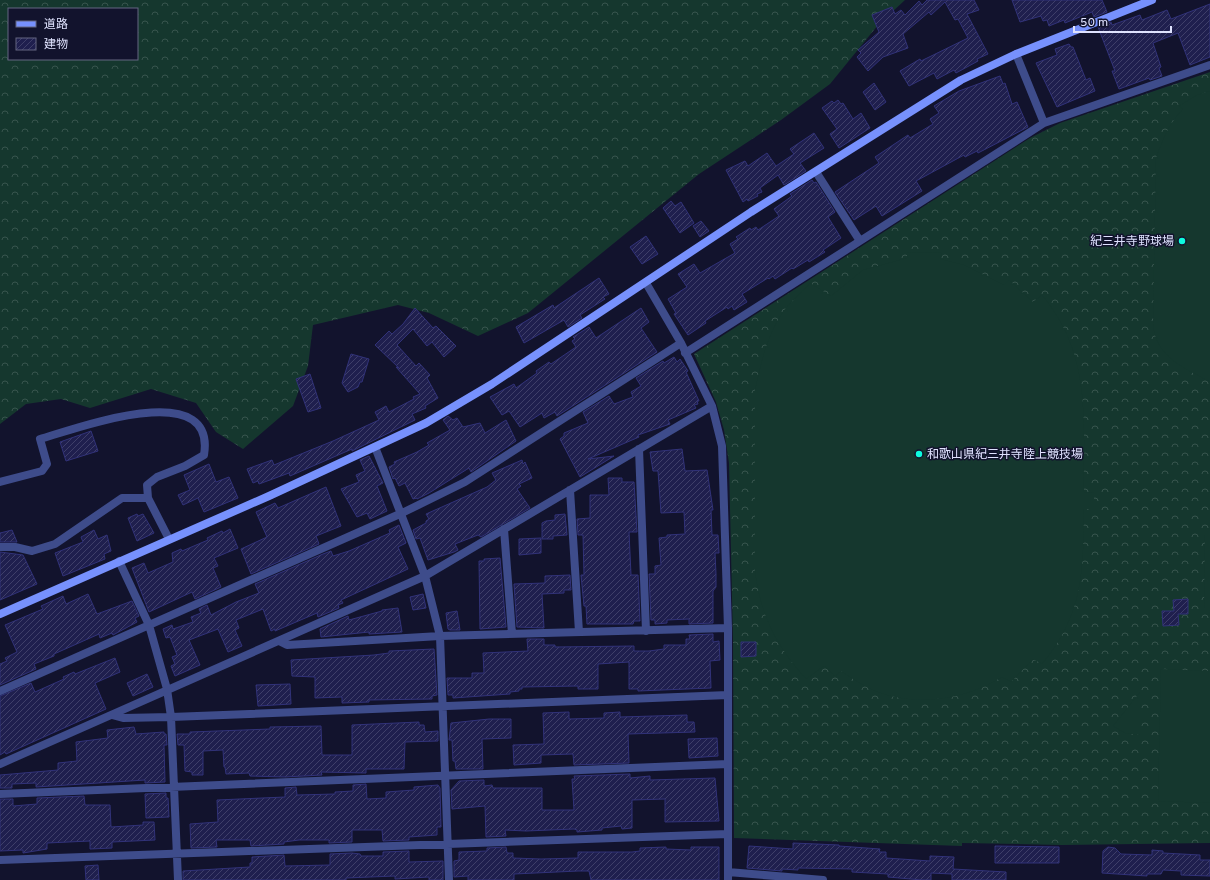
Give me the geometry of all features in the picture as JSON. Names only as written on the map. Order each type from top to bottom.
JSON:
[{"type":"street","points":[[0,614],[426,423],[492,384],[751,212],[961,80],[1016,54],[1152,0]]},
{"type":"street","points":[[1016,54],[1044,123]]},
{"type":"street","points":[[685,353],[1044,123],[1210,65]]},
{"type":"street","points":[[816,172],[860,241]]},
{"type":"street","points":[[646,283],[681,343],[712,406],[722,446],[728,628],[728,876],[823,880]]},
{"type":"street","points":[[0,690],[402,513],[465,482],[681,343]]},
{"type":"street","points":[[0,764],[425,576],[712,406]]},
{"type":"street","points":[[0,482],[42,471],[47,464],[40,439],[133,413],[172,412],[193,419],[199,426],[206,442],[204,455],[185,466],[157,476],[146,485],[148,498],[169,539]]},
{"type":"street","points":[[375,447],[402,513],[425,576],[440,636],[449,880]]},
{"type":"street","points":[[638,450],[646,631]]},
{"type":"street","points":[[570,490],[579,632]]},
{"type":"street","points":[[0,547],[15,546],[32,551],[55,544],[122,498],[148,498]]},
{"type":"street","points":[[504,529],[512,634]]},
{"type":"street","points":[[119,561],[149,625],[167,689],[171,717],[178,880]]},
{"type":"street","points":[[279,640],[287,645],[440,636],[728,628]]},
{"type":"street","points":[[112,715],[122,718],[171,717],[728,695]]},
{"type":"street","points":[[0,794],[728,764]]},
{"type":"street","points":[[0,860],[728,834]]},
{"type":"green space","points":[[0,0],[905,0],[878,25],[830,84],[781,120],[699,174],[528,313],[478,336],[429,313],[398,305],[313,325],[308,366],[293,406],[243,449],[216,432],[196,403],[151,389],[90,408],[61,399],[26,404],[0,424]]},
{"type":"green space","points":[[1210,72],[1210,843],[1062,845],[962,843],[962,846],[734,838],[733,641],[729,463],[724,430],[716,402],[694,354],[1030,138],[1060,123]]},
{"type":"green space","name":"紀三井寺野球場","points":[[1210,91],[1210,382],[1181,366],[1165,353],[1155,336],[1153,324],[1156,158],[1170,126],[1183,109],[1179,106],[1197,95]]},
{"type":"green space","name":"和歌山県紀三井寺陸上競技場","points":[[907,252],[942,253],[940,259],[964,265],[1004,285],[1009,280],[1033,302],[1042,295],[1058,318],[1070,341],[1077,364],[1083,413],[1084,492],[1094,493],[1094,509],[1084,509],[1081,572],[1073,609],[1066,627],[1056,645],[1042,664],[1033,659],[1011,682],[1002,677],[973,691],[926,700],[893,697],[878,692],[841,671],[835,676],[824,666],[806,679],[786,654],[772,630],[761,602],[755,571],[755,390],[766,347],[774,327],[786,308],[810,283],[831,296],[863,270],[907,258]]},
{"type":"green space","points":[[1205,535],[1210,535],[1210,608],[1204,608]]},
{"type":"green space","points":[[1161,669],[1210,671],[1210,803],[1158,801]]},
{"type":"green space","points":[[1140,692],[1140,735],[1125,733],[1113,726]]},
{"type":"building","points":[[927,0],[974,0],[979,10],[967,14],[988,54],[977,59],[978,61],[956,73],[954,70],[937,79],[934,73],[909,86],[900,71],[920,59],[921,61],[968,38],[958,19],[955,20],[945,2],[931,15],[929,12],[903,34],[908,48],[883,57],[868,71],[857,57],[861,53],[858,50],[879,32],[872,15],[892,7],[895,14],[901,10],[905,15],[919,1],[922,5]]},
{"type":"building","points":[[1012,0],[1102,0],[1107,12],[1094,17],[1092,12],[1065,23],[1064,20],[1049,26],[1047,20],[1043,21],[1041,16],[1020,22]]},
{"type":"building","points":[[1210,4],[1210,57],[1190,65],[1178,33],[1153,43],[1161,67],[1159,68],[1162,76],[1150,80],[1149,78],[1119,89],[1112,71],[1115,71],[1098,27],[1111,22],[1112,25],[1140,15],[1142,20],[1167,10],[1171,19]]},
{"type":"building","points":[[1069,44],[1073,47],[1086,80],[1090,78],[1095,91],[1057,107],[1036,63],[1057,55],[1055,49]]},
{"type":"building","points":[[1000,76],[1003,84],[1005,83],[1012,104],[1017,102],[1028,127],[978,153],[977,151],[965,157],[964,155],[916,181],[922,191],[882,216],[876,206],[854,220],[835,192],[879,163],[875,157],[908,135],[910,138],[933,124],[930,119],[939,113],[934,106],[959,91]]},
{"type":"building","points":[[874,83],[886,102],[875,110],[863,92]]},
{"type":"building","points":[[838,100],[841,104],[843,103],[853,119],[861,113],[870,128],[839,148],[830,134],[837,129],[822,108],[832,101],[834,103]]},
{"type":"building","points":[[814,133],[824,148],[800,163],[806,171],[784,185],[778,175],[760,188],[762,192],[757,194],[758,196],[748,201],[747,199],[743,202],[726,170],[745,161],[748,166],[767,153],[776,166],[794,154],[790,149]]},
{"type":"building","points":[[812,180],[814,183],[816,182],[835,212],[828,217],[841,238],[823,250],[825,252],[809,262],[808,260],[775,279],[773,276],[769,279],[768,278],[742,294],[747,302],[734,310],[732,306],[728,309],[727,307],[705,321],[706,323],[688,335],[674,314],[676,313],[668,299],[687,287],[678,274],[694,264],[700,273],[735,253],[730,244],[738,239],[736,237],[750,228],[751,230],[756,227],[758,230],[779,216],[774,209],[792,196],[790,194]]},
{"type":"building","points":[[671,201],[675,206],[681,202],[694,223],[680,233],[663,208]]},
{"type":"building","points":[[701,221],[709,231],[700,237],[693,226]]},
{"type":"building","points":[[646,236],[658,254],[642,264],[630,247]]},
{"type":"building","points":[[599,278],[609,294],[603,297],[605,299],[580,315],[582,318],[568,327],[564,320],[524,343],[516,327],[553,305],[554,308]]},
{"type":"building","points":[[415,308],[433,328],[436,326],[456,346],[444,357],[432,342],[427,346],[413,329],[397,345],[416,366],[419,363],[430,375],[427,378],[438,398],[425,406],[426,408],[412,414],[415,420],[352,451],[352,449],[290,476],[289,473],[259,484],[258,481],[253,483],[247,469],[272,460],[274,465],[333,441],[379,420],[375,412],[386,406],[389,412],[414,399],[413,397],[420,394],[396,367],[399,368],[375,345],[389,331],[392,334],[403,324]]},
{"type":"building","points":[[641,308],[649,322],[641,328],[657,352],[557,416],[555,412],[544,418],[542,413],[520,427],[509,411],[502,415],[490,397],[514,384],[516,388],[537,373],[536,371],[549,362],[551,364],[576,347],[572,341],[575,339],[573,337],[589,327],[596,338]]},
{"type":"building","points":[[351,354],[369,359],[362,382],[360,382],[358,387],[348,392],[342,383]]},
{"type":"building","points":[[674,357],[677,362],[680,359],[688,371],[686,372],[699,401],[697,401],[698,404],[694,405],[696,408],[668,420],[670,424],[638,435],[639,437],[588,459],[614,456],[580,477],[560,439],[564,436],[564,433],[588,423],[583,412],[609,396],[614,404],[633,397],[631,392],[641,386],[636,378],[663,361],[664,363]]},
{"type":"building","points":[[310,374],[321,408],[308,412],[296,379]]},
{"type":"building","points":[[448,416],[453,420],[457,418],[463,427],[480,423],[485,433],[506,420],[516,441],[471,472],[469,468],[429,493],[417,499],[413,499],[405,483],[399,486],[395,478],[393,479],[389,467],[395,464],[394,462],[429,445],[427,443],[450,430],[443,420]]},
{"type":"building","points":[[91,431],[98,451],[66,461],[60,442]]},
{"type":"building","points":[[682,449],[685,471],[707,470],[713,510],[711,510],[712,535],[718,535],[719,553],[715,553],[716,587],[713,591],[713,623],[689,624],[689,619],[667,620],[667,623],[655,624],[655,620],[651,620],[649,574],[655,574],[655,566],[661,565],[659,538],[667,537],[667,535],[685,534],[684,512],[661,513],[658,471],[653,471],[650,452]]},
{"type":"building","points":[[369,456],[383,483],[377,486],[387,511],[370,519],[367,513],[357,517],[341,489],[359,482],[356,475],[365,471],[360,460]]},
{"type":"building","points":[[522,460],[523,464],[525,462],[532,478],[519,484],[521,486],[517,489],[530,508],[481,537],[478,535],[455,544],[458,550],[428,560],[420,538],[416,539],[413,530],[426,523],[429,519],[426,514],[487,487],[496,480],[492,473]]},
{"type":"building","points":[[209,464],[216,482],[229,477],[238,498],[204,512],[198,498],[183,505],[178,495],[190,490],[184,475]]},
{"type":"building","points":[[608,478],[622,478],[622,482],[634,482],[637,532],[629,532],[631,575],[638,575],[640,621],[634,621],[633,624],[587,624],[581,575],[584,575],[583,535],[578,535],[577,519],[590,518],[590,495],[609,495]]},
{"type":"building","points":[[326,487],[341,526],[316,536],[319,544],[251,574],[241,549],[267,537],[256,512],[275,503],[278,508]]},
{"type":"building","points":[[137,514],[138,516],[143,514],[154,533],[137,541],[128,518]]},
{"type":"building","points":[[565,514],[567,535],[553,536],[553,539],[542,539],[542,523],[555,520],[555,515]]},
{"type":"building","points":[[399,525],[406,543],[398,547],[408,569],[341,600],[343,603],[338,605],[339,608],[318,617],[317,613],[275,631],[275,629],[271,631],[263,609],[236,620],[239,628],[235,630],[242,646],[228,652],[218,629],[189,640],[200,665],[175,676],[171,666],[175,664],[172,657],[177,655],[170,637],[166,638],[163,629],[172,625],[173,629],[193,622],[191,617],[201,613],[199,609],[207,605],[211,615],[236,602],[259,593],[255,584],[331,551],[333,556],[349,551],[390,533],[389,530]]},
{"type":"building","points":[[230,529],[238,548],[214,558],[218,566],[213,568],[221,587],[195,599],[192,592],[149,612],[132,568],[144,563],[148,573],[173,562],[172,553],[181,549],[182,551],[208,540],[207,538],[222,531],[223,533]]},
{"type":"building","points":[[12,530],[17,542],[0,542],[0,533]]},
{"type":"building","points":[[94,530],[98,539],[107,535],[111,551],[104,554],[105,559],[63,576],[55,553],[83,542],[81,537]]},
{"type":"building","points":[[541,538],[541,553],[519,555],[519,539]]},
{"type":"building","points":[[0,552],[23,555],[37,584],[0,600]]},
{"type":"building","points":[[500,558],[506,627],[480,629],[479,561],[484,561],[484,559]]},
{"type":"building","points":[[570,575],[571,590],[564,590],[564,593],[542,594],[544,628],[517,627],[514,584],[545,583],[545,576]]},
{"type":"building","points":[[88,594],[97,614],[132,601],[139,616],[135,618],[137,622],[113,635],[112,633],[100,638],[99,634],[54,654],[54,656],[34,664],[36,669],[0,685],[0,664],[7,661],[5,658],[17,652],[5,625],[43,609],[41,606],[63,596],[66,604]]},
{"type":"building","points":[[423,594],[426,608],[413,610],[410,597]]},
{"type":"building","points":[[1188,599],[1188,614],[1178,614],[1179,625],[1163,626],[1162,611],[1174,611],[1173,600]]},
{"type":"building","points":[[398,608],[402,632],[369,634],[369,632],[321,637],[320,629],[348,616],[349,620],[382,610]]},
{"type":"building","points":[[457,611],[460,630],[450,630],[448,629],[446,613]]},
{"type":"building","points":[[713,634],[713,642],[719,641],[720,660],[710,661],[711,688],[638,691],[638,689],[629,689],[629,662],[598,664],[598,689],[578,689],[578,686],[522,687],[519,691],[510,692],[510,694],[453,698],[453,695],[448,695],[447,678],[472,678],[472,673],[484,673],[483,653],[528,651],[527,639],[544,639],[544,645],[555,645],[555,647],[634,646],[634,651],[649,651],[664,649],[664,645],[686,645],[686,639],[690,639],[689,635]]},
{"type":"building","points":[[741,642],[756,642],[756,656],[741,657]]},
{"type":"building","points":[[434,649],[437,695],[432,696],[432,699],[369,700],[369,702],[342,703],[342,697],[315,698],[315,677],[292,676],[291,660],[374,655],[389,653],[389,651]]},
{"type":"building","points":[[115,658],[120,672],[95,683],[106,709],[6,754],[5,752],[0,755],[0,696],[31,683],[35,692],[64,679],[63,677],[74,672],[75,674]]},
{"type":"building","points":[[147,674],[153,687],[133,696],[127,683]]},
{"type":"building","points":[[290,684],[291,704],[258,706],[256,685]]},
{"type":"building","points":[[569,712],[569,719],[604,718],[604,713],[620,712],[620,717],[687,715],[687,722],[694,722],[695,732],[628,734],[629,763],[574,765],[573,754],[541,755],[541,763],[514,765],[513,745],[544,744],[543,713]]},
{"type":"building","points":[[489,719],[511,719],[511,738],[482,739],[483,769],[456,769],[455,761],[453,761],[452,740],[449,740],[451,723]]},
{"type":"building","points":[[419,722],[419,725],[424,725],[425,732],[438,731],[438,741],[405,742],[404,769],[366,769],[366,773],[321,772],[322,775],[285,777],[250,776],[249,773],[226,774],[223,750],[203,751],[203,775],[192,775],[192,772],[185,771],[184,745],[178,745],[177,734],[190,734],[190,732],[270,729],[270,727],[321,726],[322,755],[352,755],[352,725]]},
{"type":"building","points":[[134,727],[136,734],[164,732],[164,734],[166,734],[167,745],[164,745],[165,782],[145,783],[145,780],[36,787],[36,783],[12,784],[12,788],[0,788],[0,775],[58,770],[58,763],[77,761],[76,742],[108,738],[107,730]]},
{"type":"building","points":[[717,738],[718,756],[689,758],[688,739]]},
{"type":"building","points":[[630,774],[630,778],[650,776],[650,780],[715,778],[719,821],[665,822],[665,799],[632,800],[632,828],[622,829],[621,826],[602,828],[602,830],[577,832],[577,830],[574,829],[526,831],[505,830],[506,836],[486,837],[485,806],[452,809],[451,790],[459,781],[484,780],[484,786],[492,785],[493,788],[542,788],[542,810],[574,810],[572,779],[575,779],[574,776]]},
{"type":"building","points":[[366,784],[367,799],[386,798],[386,792],[414,790],[414,787],[438,785],[440,788],[441,827],[437,827],[437,835],[409,837],[409,840],[383,841],[382,830],[352,830],[352,842],[329,843],[329,840],[299,840],[284,842],[284,844],[251,846],[250,840],[216,840],[217,847],[191,848],[190,824],[218,822],[217,800],[285,797],[285,788],[296,787],[297,795],[335,794],[335,792],[353,791],[353,785]]},
{"type":"building","points":[[166,793],[166,798],[168,798],[169,817],[146,818],[145,794]]},
{"type":"building","points":[[84,796],[85,805],[110,805],[111,827],[143,825],[143,822],[154,822],[155,840],[112,842],[112,848],[90,849],[90,841],[47,843],[47,849],[23,853],[23,850],[0,851],[0,799],[13,799],[13,806],[37,804],[37,798]]},
{"type":"building","points":[[793,843],[880,849],[879,852],[886,852],[886,858],[930,861],[930,856],[954,857],[953,869],[1006,872],[1006,880],[952,880],[952,874],[931,873],[931,880],[922,880],[888,877],[888,874],[852,872],[852,869],[798,868],[798,870],[782,869],[782,871],[747,868],[749,846],[793,849]]},
{"type":"building","points":[[995,846],[1059,847],[1059,863],[995,863]]},
{"type":"building","points":[[506,847],[507,853],[513,853],[513,858],[541,859],[578,858],[578,852],[632,852],[640,851],[640,848],[666,847],[666,849],[691,850],[691,847],[719,847],[719,880],[591,880],[589,871],[514,874],[514,880],[468,880],[468,876],[454,877],[454,861],[459,860],[459,852],[487,851],[487,848]]},
{"type":"building","points":[[1108,847],[1115,848],[1121,854],[1152,855],[1152,850],[1163,851],[1163,853],[1200,855],[1200,860],[1210,860],[1210,876],[1181,875],[1181,871],[1163,870],[1161,874],[1147,874],[1147,876],[1102,873],[1103,851]]},
{"type":"building","points":[[409,851],[409,862],[443,861],[443,880],[429,880],[429,877],[395,879],[395,876],[346,878],[346,880],[183,880],[183,871],[250,867],[252,857],[284,855],[285,866],[330,865],[330,854],[352,853],[360,854],[361,856],[383,856],[383,852]]},
{"type":"building","points":[[98,865],[99,880],[86,880],[85,866]]},
{"type":"place","name":"紀三井寺野球場","points":[[1182,241]]},
{"type":"place","name":"和歌山県紀三井寺陸上競技場","points":[[919,454]]}]
